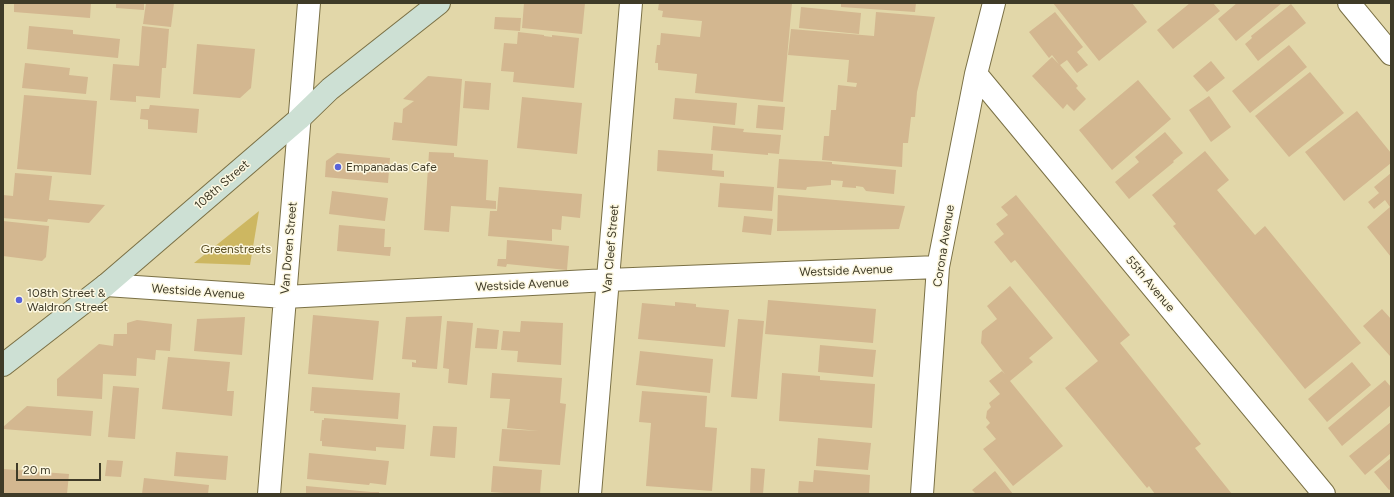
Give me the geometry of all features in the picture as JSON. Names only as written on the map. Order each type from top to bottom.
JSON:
[{"type":"main road","name":"108th Street","points":[[3,365],[106,285],[299,119],[330,89],[439,3]]},
{"type":"street","name":"Van Doren Street","points":[[269,494],[309,3]]},
{"type":"street","name":"Van Cleef Street","points":[[590,494],[631,3]]},
{"type":"street","name":"Corona Avenue","points":[[922,494],[938,267],[976,74],[994,3]]},
{"type":"street","points":[[1349,3],[1391,54]]},
{"type":"street","name":"55th Avenue","points":[[976,74],[1324,494]]},
{"type":"street","name":"Westside Avenue","points":[[106,285],[285,297],[608,280],[938,267]]},
{"type":"green space","name":"Greenstreets","points":[[259,211],[250,265],[194,263]]},
{"type":"building","points":[[14,3],[91,3],[90,18],[14,12]]},
{"type":"building","points":[[116,3],[144,3],[144,10],[116,8]]},
{"type":"building","points":[[146,3],[174,3],[171,27],[143,24]]},
{"type":"building","points":[[524,3],[585,3],[582,34],[522,28]]},
{"type":"building","points":[[659,3],[792,3],[783,102],[695,93],[697,74],[658,70],[658,63],[655,63],[657,45],[660,45],[661,33],[700,37],[702,21],[662,17],[663,11],[658,10]]},
{"type":"building","points":[[841,3],[916,3],[915,12],[841,7]]},
{"type":"building","points":[[1053,3],[1132,3],[1147,22],[1099,61]]},
{"type":"building","points":[[1190,3],[1213,3],[1220,11],[1173,49],[1157,30]]},
{"type":"building","points":[[1237,3],[1282,3],[1236,41],[1218,19]]},
{"type":"building","points":[[1291,4],[1306,23],[1258,61],[1245,44],[1252,38],[1251,36]]},
{"type":"building","points":[[801,7],[861,13],[859,34],[799,28]]},
{"type":"building","points":[[876,12],[935,17],[917,92],[915,117],[911,117],[908,143],[903,143],[902,167],[822,160],[824,136],[829,136],[831,110],[836,110],[838,85],[856,87],[857,83],[847,82],[849,60],[788,55],[791,29],[874,36]]},
{"type":"building","points":[[1055,12],[1083,47],[1077,52],[1088,65],[1077,73],[1067,60],[1060,65],[1078,86],[1076,88],[1086,99],[1074,111],[1067,104],[1063,109],[1032,76],[1052,57],[1059,64],[1052,55],[1049,58],[1029,32]]},
{"type":"building","points":[[495,17],[521,18],[520,31],[494,29]]},
{"type":"building","points":[[29,26],[73,30],[73,34],[120,39],[118,58],[27,49]]},
{"type":"building","points":[[142,26],[169,29],[166,68],[162,68],[160,98],[136,96],[136,102],[110,100],[113,64],[139,66]]},
{"type":"building","points":[[518,32],[552,37],[552,35],[579,38],[574,88],[513,82],[514,72],[501,71],[504,43],[517,44]]},
{"type":"building","points":[[197,44],[255,49],[251,88],[240,98],[193,94]]},
{"type":"building","points":[[1289,45],[1307,67],[1250,113],[1232,91]]},
{"type":"building","points":[[1211,61],[1225,78],[1207,92],[1193,76]]},
{"type":"building","points":[[25,63],[70,68],[69,75],[88,77],[86,94],[22,88]]},
{"type":"building","points":[[1310,72],[1344,113],[1289,157],[1255,116]]},
{"type":"building","points":[[428,76],[462,79],[457,146],[392,140],[394,122],[402,123],[403,109],[414,101],[403,99]]},
{"type":"building","points":[[1138,80],[1171,119],[1112,170],[1079,130]]},
{"type":"building","points":[[465,81],[491,83],[489,110],[463,108]]},
{"type":"building","points":[[24,95],[97,101],[91,175],[17,169]]},
{"type":"building","points":[[1209,96],[1231,127],[1211,142],[1189,110]]},
{"type":"building","points":[[522,97],[582,103],[577,154],[517,148]]},
{"type":"building","points":[[675,98],[737,103],[735,125],[673,119]]},
{"type":"building","points":[[150,105],[199,109],[197,133],[148,129],[148,120],[140,119],[141,109],[149,109]]},
{"type":"building","points":[[758,105],[785,107],[783,130],[756,128]]},
{"type":"building","points":[[1357,111],[1391,153],[1391,163],[1344,201],[1305,152]]},
{"type":"building","points":[[713,126],[744,129],[743,132],[781,135],[779,154],[768,153],[768,155],[711,150]]},
{"type":"building","points":[[1165,132],[1183,153],[1129,199],[1115,182],[1139,162],[1135,157]]},
{"type":"building","points":[[658,150],[713,154],[712,170],[724,171],[724,177],[657,171]]},
{"type":"building","points":[[1205,151],[1229,180],[1217,190],[1255,235],[1265,226],[1361,343],[1305,389],[1173,226],[1176,224],[1152,195]]},
{"type":"building","points":[[429,152],[454,153],[454,157],[488,160],[486,200],[496,201],[496,209],[451,206],[449,232],[424,230]]},
{"type":"building","points":[[337,153],[390,158],[388,183],[325,177],[326,161]]},
{"type":"building","points":[[779,159],[832,162],[832,164],[896,170],[894,194],[866,191],[863,187],[856,186],[856,188],[842,187],[843,181],[831,180],[831,185],[807,187],[806,190],[777,188]]},
{"type":"building","points":[[15,173],[52,176],[49,200],[105,205],[89,223],[48,219],[47,222],[3,218],[3,195],[13,196]]},
{"type":"building","points":[[1391,173],[1391,257],[1367,227],[1390,207],[1385,200],[1374,209],[1368,202],[1379,193],[1374,187]]},
{"type":"building","points":[[720,183],[774,187],[772,211],[718,207]]},
{"type":"building","points":[[499,187],[582,194],[580,218],[562,216],[561,230],[552,229],[552,241],[488,236],[490,211],[497,211]]},
{"type":"building","points":[[332,191],[388,198],[385,221],[329,214]]},
{"type":"building","points":[[778,195],[905,206],[899,229],[777,231]]},
{"type":"building","points":[[1016,195],[1130,335],[1120,343],[1201,444],[1195,448],[1232,494],[1155,494],[1149,486],[1147,488],[1065,388],[1098,361],[1015,260],[1011,263],[994,242],[1004,234],[996,224],[1008,215],[1001,207]]},
{"type":"building","points":[[744,216],[773,219],[771,235],[742,232]]},
{"type":"building","points":[[3,221],[49,226],[46,257],[42,261],[3,256]]},
{"type":"building","points":[[339,225],[385,229],[384,247],[391,247],[390,256],[337,251]]},
{"type":"building","points":[[507,240],[569,246],[567,270],[507,264],[506,267],[497,266],[498,259],[506,259]]},
{"type":"building","points":[[1010,286],[1053,338],[1029,358],[1033,362],[1010,381],[1063,446],[1013,486],[983,449],[996,439],[986,427],[990,423],[986,418],[987,411],[991,407],[989,403],[1000,394],[989,381],[1002,371],[1005,374],[981,343],[982,331],[997,319],[987,306]]},
{"type":"building","points":[[768,300],[876,309],[873,343],[765,334]]},
{"type":"building","points":[[675,302],[696,304],[696,307],[729,310],[725,347],[638,339],[642,303],[675,306]]},
{"type":"building","points":[[1382,309],[1391,319],[1390,356],[1363,326]]},
{"type":"building","points":[[313,315],[379,321],[373,380],[308,374]]},
{"type":"building","points":[[442,316],[437,369],[412,367],[412,362],[416,363],[416,360],[402,359],[406,317]]},
{"type":"building","points":[[245,317],[242,355],[194,351],[197,319]]},
{"type":"building","points":[[738,319],[764,321],[757,399],[731,397]]},
{"type":"building","points":[[137,320],[172,324],[170,351],[156,350],[155,360],[137,358],[136,376],[103,374],[102,399],[57,396],[57,379],[99,344],[113,346],[114,334],[127,334],[127,323]]},
{"type":"building","points":[[447,321],[473,323],[467,385],[448,383],[449,369],[443,368]]},
{"type":"building","points":[[521,321],[563,323],[561,365],[517,362],[518,351],[501,350],[503,331],[520,332]]},
{"type":"building","points":[[477,328],[499,330],[497,349],[475,348]]},
{"type":"building","points":[[820,345],[876,350],[873,377],[818,372]]},
{"type":"building","points":[[640,351],[713,359],[710,393],[636,385]]},
{"type":"building","points":[[168,357],[230,362],[227,391],[234,391],[232,416],[162,409]]},
{"type":"building","points":[[1352,362],[1371,385],[1327,422],[1308,399]]},
{"type":"building","points":[[492,373],[562,378],[560,403],[566,404],[560,465],[499,461],[502,429],[539,431],[507,428],[510,399],[490,398]]},
{"type":"building","points":[[782,373],[820,376],[820,380],[875,384],[872,428],[779,421]]},
{"type":"building","points":[[1385,380],[1391,387],[1391,405],[1342,446],[1328,428]]},
{"type":"building","points":[[113,386],[139,388],[135,439],[108,437]]},
{"type":"building","points":[[312,387],[400,393],[398,419],[314,413],[314,411],[310,411]]},
{"type":"building","points":[[642,391],[707,396],[705,427],[717,428],[712,491],[646,486],[651,423],[639,422]]},
{"type":"building","points":[[27,406],[93,411],[91,436],[3,429],[3,427]]},
{"type":"building","points":[[324,418],[406,425],[404,449],[376,447],[376,451],[322,446],[322,441],[320,441],[322,420],[324,420]]},
{"type":"building","points":[[1391,422],[1391,453],[1365,475],[1349,456]]},
{"type":"building","points":[[433,426],[457,427],[455,458],[430,456]]},
{"type":"building","points":[[818,438],[871,443],[868,470],[816,466]]},
{"type":"building","points":[[176,452],[228,456],[226,480],[174,476]]},
{"type":"building","points":[[309,453],[389,461],[386,485],[370,483],[369,485],[307,479]]},
{"type":"building","points":[[1391,458],[1391,489],[1389,490],[1374,472]]},
{"type":"building","points":[[107,460],[123,461],[121,477],[105,476]]},
{"type":"building","points":[[493,466],[542,470],[540,494],[491,492]]},
{"type":"building","points":[[751,468],[765,469],[763,494],[750,494]]},
{"type":"building","points":[[3,469],[69,474],[67,494],[3,493]]},
{"type":"building","points":[[814,470],[870,475],[869,494],[798,494],[799,481],[813,482]]},
{"type":"building","points":[[995,471],[1013,494],[976,494],[972,490]]},
{"type":"building","points":[[144,478],[209,485],[208,494],[142,494]]},
{"type":"building","points":[[306,486],[379,492],[379,494],[306,494]]},
{"type":"place","name":"Empanadas Cafe","points":[[338,167]]},
{"type":"place","name":"108th Street & Waldron Street","points":[[19,300]]}]
